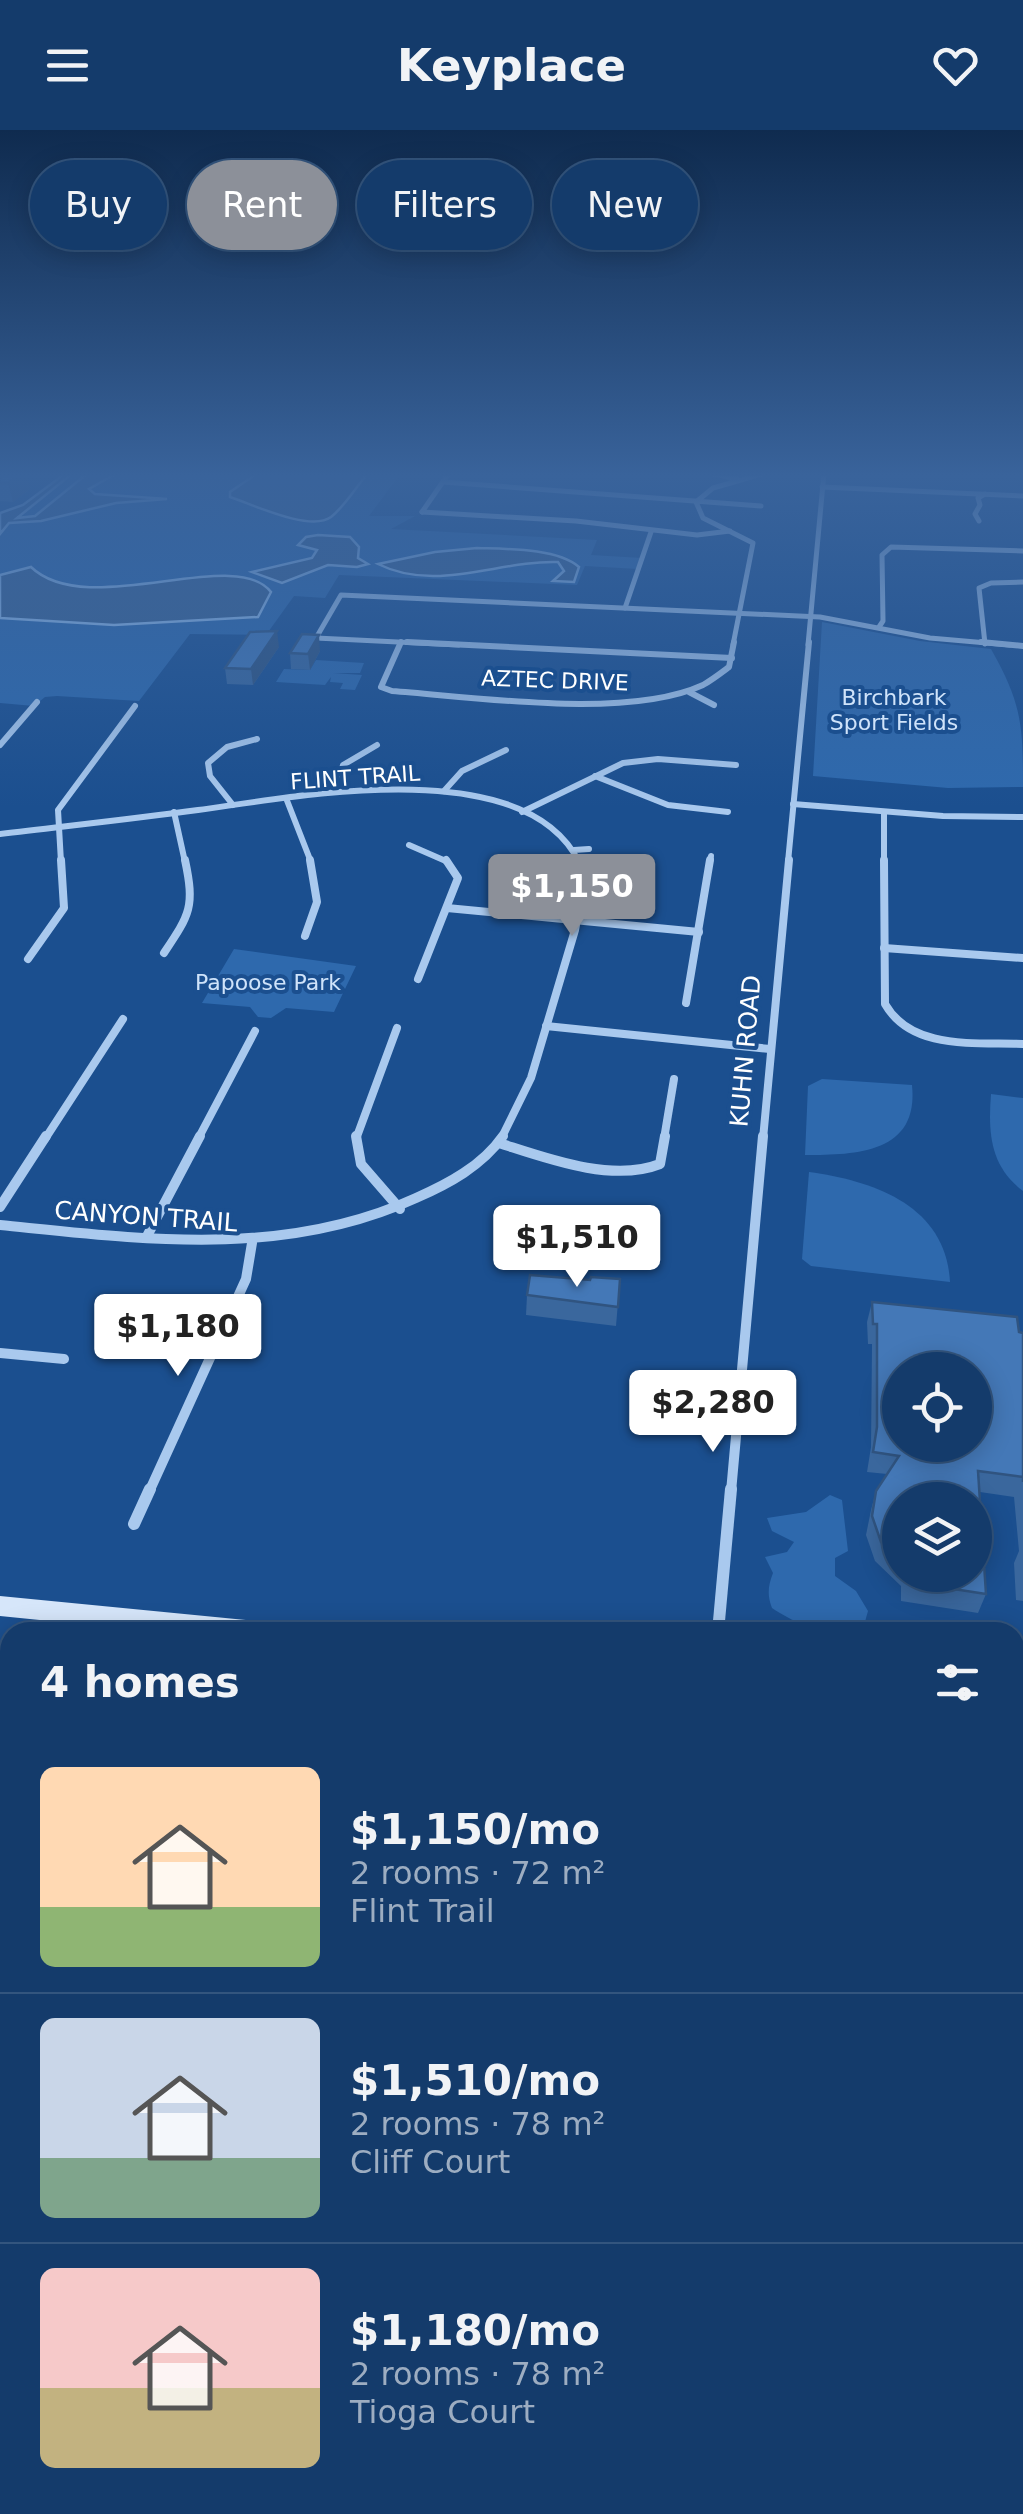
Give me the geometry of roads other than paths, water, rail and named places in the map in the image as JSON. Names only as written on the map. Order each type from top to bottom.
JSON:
[{"type":"street","points":[[625,608],[633,584]]},
{"type":"street","points":[[745,584],[740,613],[732,658],[316,638],[341,595],[625,608],[740,613],[810,616],[985,644],[1023,646]]},
{"type":"street","name":"KUHN ROAD","points":[[719,1622],[813,584]]},
{"type":"street","points":[[879,627],[883,621],[882,584]]},
{"type":"street","points":[[985,644],[979,588],[986,584]]},
{"type":"street","name":"AZTEC DRIVE","points":[[401,642],[382,687],[392,691],[614,702],[689,692],[722,675],[732,658]]},
{"type":"street","points":[[689,692],[714,705]]},
{"type":"street","points":[[0,745],[37,702]]},
{"type":"street","points":[[28,959],[64,908],[58,810],[135,706]]},
{"type":"street","points":[[233,805],[210,776],[208,763],[226,747],[258,738]]},
{"type":"street","points":[[347,791],[341,772],[344,766],[377,744]]},
{"type":"street","points":[[444,791],[462,771],[506,750]]},
{"type":"street","points":[[522,812],[623,763],[652,759],[736,764]]},
{"type":"street","points":[[595,776],[674,806],[728,812]]},
{"type":"street","name":"FLINT TRAIL","points":[[0,834],[347,791],[444,791],[522,812],[555,831],[574,850]]},
{"type":"street","points":[[286,798],[319,890],[318,910],[305,936]]},
{"type":"street","points":[[793,804],[1023,817]]},
{"type":"street","points":[[164,953],[193,902],[174,812]]},
{"type":"street","points":[[884,812],[886,1008],[901,1026],[929,1036],[1023,1044]]},
{"type":"street","points":[[409,846],[438,854],[456,869],[457,886],[418,979]]},
{"type":"street","points":[[589,849],[574,850],[584,883],[546,1026],[770,1049]]},
{"type":"street","points":[[686,1003],[710,856]]},
{"type":"street","points":[[448,908],[699,932]]},
{"type":"street","points":[[884,948],[1023,958]]},
{"type":"street","points":[[0,1207],[122,1018]]},
{"type":"street","name":"CANYON TRAIL","points":[[0,1225],[252,1243],[317,1234],[400,1209],[446,1183],[498,1143],[524,1101],[546,1026]]},
{"type":"street","points":[[397,1028],[354,1148],[363,1168],[400,1209]]},
{"type":"street","points":[[146,1238],[254,1031]]},
{"type":"street","points":[[498,1143],[551,1160],[656,1172],[674,1079]]},
{"type":"street","points":[[134,1524],[246,1279],[252,1243]]},
{"type":"street","points":[[0,1354],[64,1359]]},
{"type":"street","points":[[0,1606],[158,1622]]},
{"type":"park label","name":"Birchbark Sport Fields","points":[[894,710]]},
{"type":"park label","name":"Papoose Park","points":[[268,982]]}]
